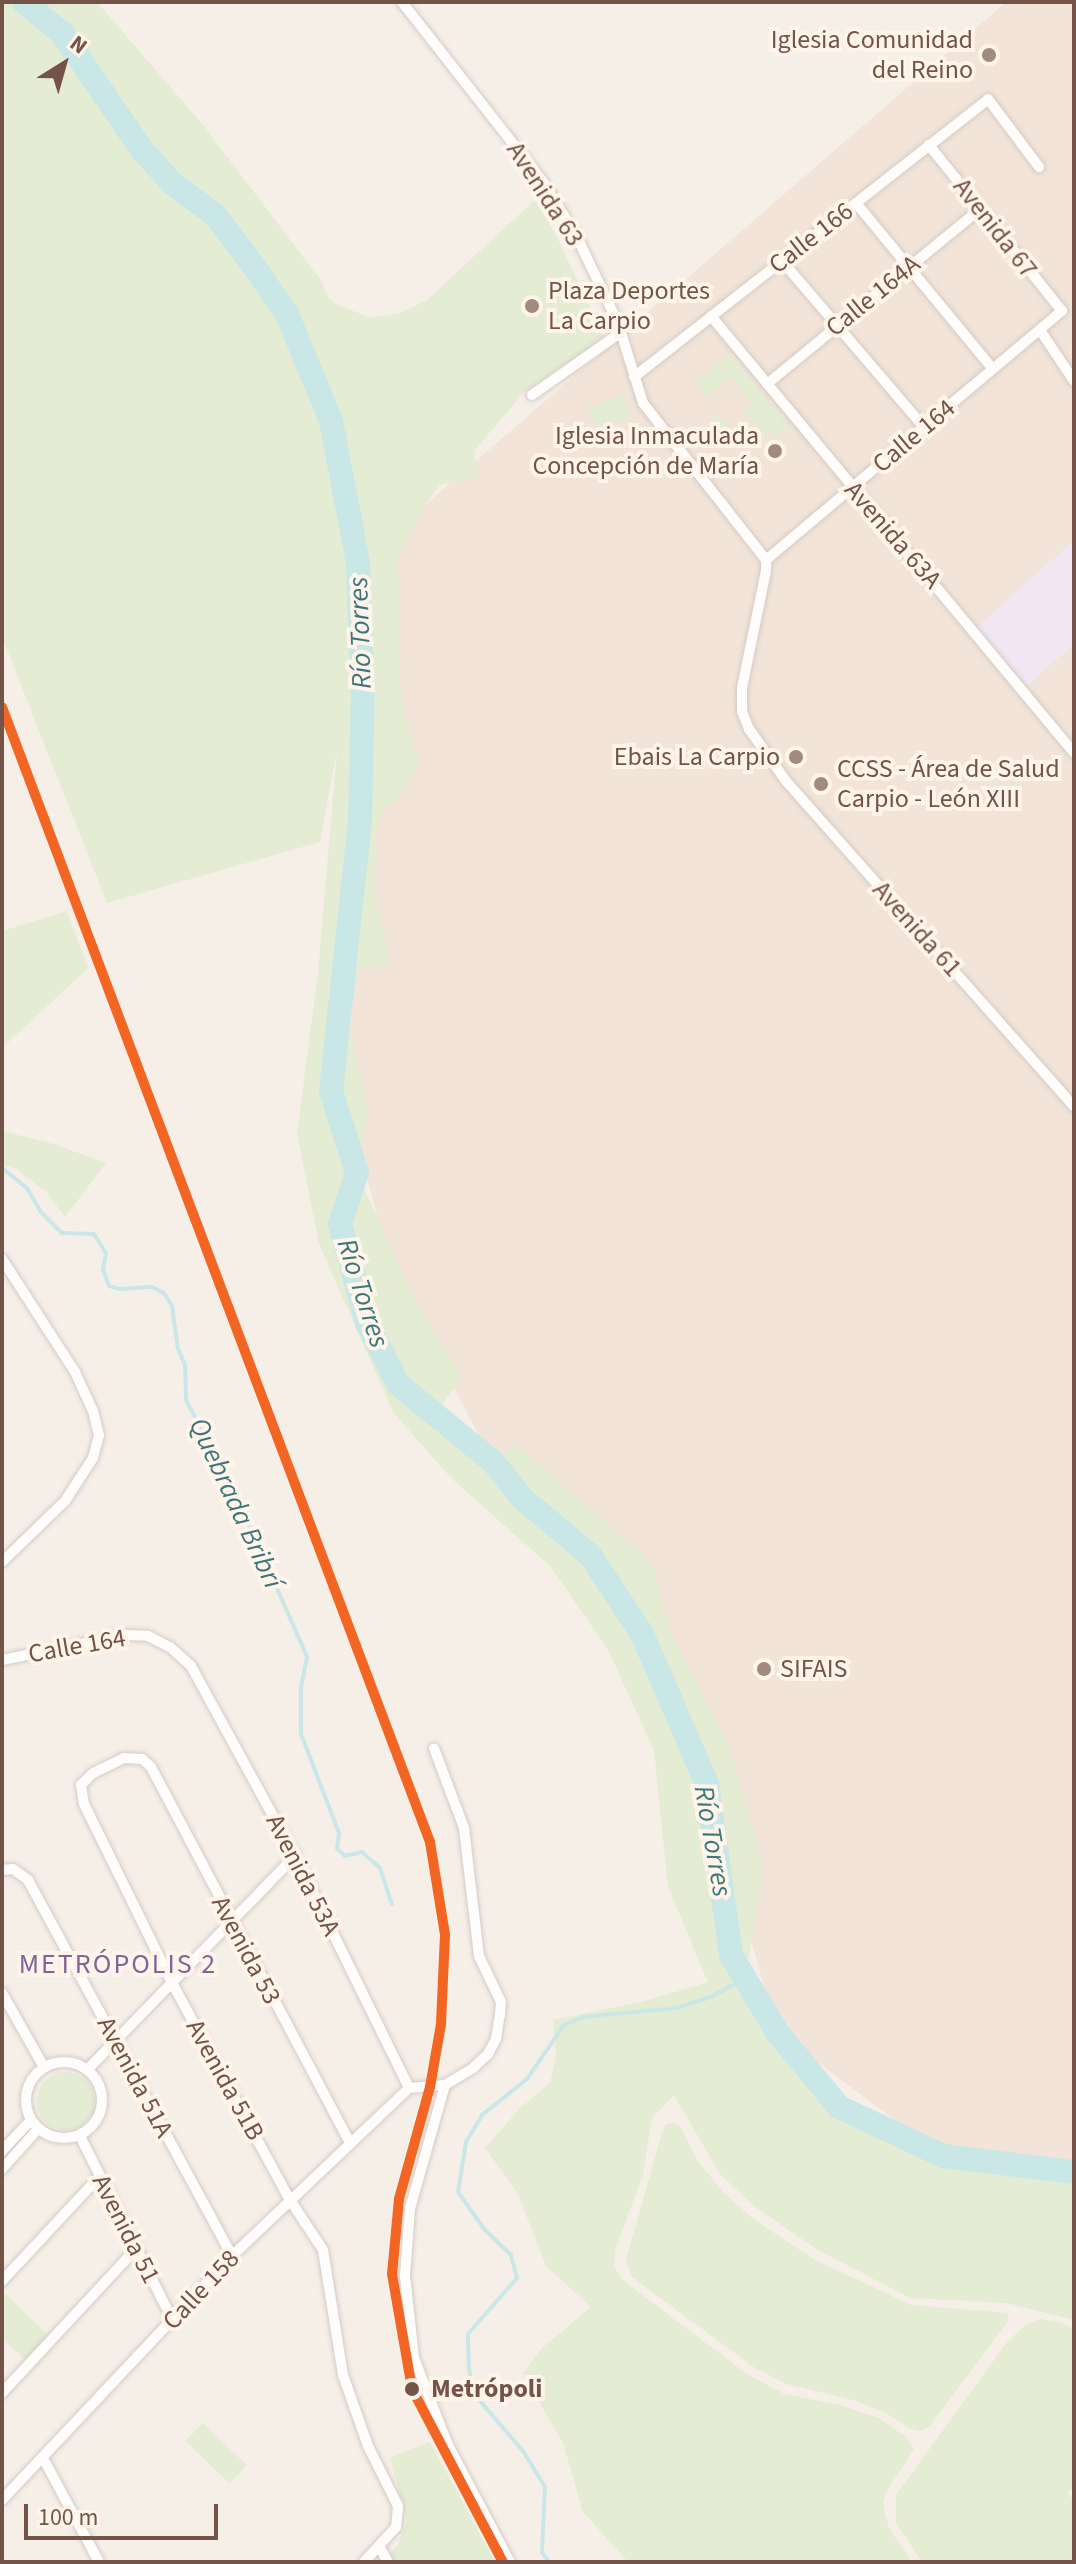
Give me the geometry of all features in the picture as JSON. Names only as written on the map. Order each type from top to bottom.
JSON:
[{"type":"street","name":"Avenida 63","points":[[402,2],[543,182],[576,235],[620,333],[643,403],[766,560]]},
{"type":"street","name":"Calle 166","points":[[634,377],[988,99],[1039,167]]},
{"type":"street","name":"Avenida 67","points":[[929,145],[1062,311]]},
{"type":"street","points":[[856,203],[993,369]]},
{"type":"street","name":"Calle 164A","points":[[767,384],[980,209]]},
{"type":"street","points":[[782,261],[924,427]]},
{"type":"street","name":"Calle 164","points":[[766,560],[1062,311]]},
{"type":"street","name":"Avenida 63A","points":[[711,316],[1074,753]]},
{"type":"street","points":[[1040,330],[1074,381]]},
{"type":"street","points":[[532,395],[620,333]]},
{"type":"street","name":"Avenida 61","points":[[766,560],[742,688],[742,711],[762,749],[786,781],[1074,1107]]},
{"type":"street","points":[[2,1259],[75,1372],[93,1411],[99,1435],[93,1458],[65,1501],[2,1562]]},
{"type":"street","name":"Calle 164","points":[[2,1660],[125,1635],[148,1636],[170,1647],[191,1666]]},
{"type":"street","name":"Avenida 53A","points":[[191,1666],[295,1856],[409,2088]]},
{"type":"street","points":[[409,2088],[445,2085],[467,2073],[488,2054],[496,2039],[501,2002],[479,1956],[464,1828],[434,1748]]},
{"type":"street","name":"Avenida 53","points":[[81,1785],[93,1773],[116,1760],[142,1759],[151,1767],[349,2141]]},
{"type":"street","name":"Avenida 51B","points":[[81,1785],[84,1804],[171,1981],[290,2200],[323,2250],[343,2375],[368,2446],[398,2506],[396,2527],[379,2546]]},
{"type":"street","points":[[88,2069],[295,1856]]},
{"type":"street","name":"Avenida 51A","points":[[3,1870],[13,1869],[28,1880],[232,2256]]},
{"type":"street","points":[[2,1993],[44,2067]]},
{"type":"street","points":[[66,2061],[88,2069],[101,2088],[102,2111],[97,2121],[80,2136],[58,2138],[35,2124],[27,2091],[44,2067],[66,2061]]},
{"type":"street","points":[[445,2085],[410,2209],[405,2276],[414,2358],[448,2445],[510,2562]]},
{"type":"street","name":"Calle 158","points":[[2,2500],[232,2256],[349,2141],[409,2088]]},
{"type":"street","points":[[2,2151],[35,2124]]},
{"type":"street","points":[[2,2169],[35,2124]]},
{"type":"street","name":"Avenida 51","points":[[80,2136],[173,2321]]},
{"type":"street","points":[[2,2281],[99,2177]]},
{"type":"street","points":[[2,2393],[136,2249]]},
{"type":"street","points":[[43,2458],[99,2562]]},
{"type":"street","points":[[364,2562],[379,2546],[388,2562]]},
{"type":"shaded area","points":[[1006,2],[1074,2],[1074,2162],[943,2156],[777,2032],[707,1784],[493,1462],[392,1271],[333,1052],[358,563]]},
{"type":"shaded area","points":[[1074,540],[1074,644],[1027,686],[976,628]]},
{"type":"green space","points":[[2,2],[97,2],[204,126],[322,282],[329,299],[336,304],[371,318],[400,313],[427,300],[538,197],[605,339],[526,390],[474,451],[479,476],[440,485],[424,506],[398,558],[401,703],[419,764],[395,804],[384,806],[376,834],[376,900],[392,963],[359,970],[349,1023],[368,1111],[357,1173],[414,1298],[462,1377],[442,1405],[499,1456],[517,1445],[651,1562],[672,1635],[729,1746],[764,1867],[745,1978],[777,2032],[839,2107],[943,2156],[1074,2172],[1074,2320],[1006,2303],[910,2298],[818,2250],[755,2207],[720,2174],[674,2095],[652,2118],[643,2175],[615,2250],[614,2267],[625,2282],[747,2374],[784,2394],[840,2405],[879,2418],[905,2436],[914,2449],[886,2492],[883,2506],[889,2528],[912,2562],[628,2562],[583,2512],[563,2443],[523,2374],[542,2348],[591,2307],[546,2266],[517,2192],[485,2148],[520,2108],[550,2083],[556,2055],[553,2020],[645,2001],[708,1982],[668,1887],[654,1750],[608,1650],[551,1567],[450,1477],[393,1412],[319,1244],[297,1134],[318,973],[337,750],[320,842],[107,903],[2,637]]},
{"type":"green space","points":[[728,353],[814,455],[788,427],[775,437],[771,433],[765,437],[743,411],[752,403],[731,377],[706,397],[694,382]]},
{"type":"green space","points":[[623,394],[632,416],[597,430],[588,408]]},
{"type":"green space","points":[[718,412],[742,442],[737,446],[712,417]]},
{"type":"green space","points":[[67,911],[88,968],[2,1048],[2,931]]},
{"type":"green space","points":[[2,1131],[54,1144],[106,1163],[65,1217],[47,1193],[17,1169],[2,1164]]},
{"type":"green space","points":[[66,2072],[87,2080],[95,2101],[87,2122],[66,2130],[45,2122],[37,2101],[45,2080]]},
{"type":"green space","points":[[666,2124],[680,2126],[697,2160],[723,2192],[752,2218],[815,2260],[911,2305],[1008,2313],[1008,2321],[930,2426],[920,2431],[911,2429],[884,2412],[853,2400],[786,2384],[755,2368],[632,2277],[626,2260],[662,2133]]},
{"type":"green space","points":[[6,2294],[50,2337],[26,2361],[2,2338],[2,2298]]},
{"type":"green space","points":[[1039,2319],[1060,2322],[1074,2329],[1074,2486],[1068,2493],[1074,2502],[1074,2562],[922,2562],[896,2523],[896,2495],[1007,2342],[1023,2327]]},
{"type":"green space","points":[[203,2423],[247,2465],[230,2483],[186,2441]]},
{"type":"green space","points":[[430,2442],[495,2562],[389,2562],[386,2557],[398,2545],[407,2520],[390,2458]]},
{"type":"waterway","name":"Río Torres","points":[[24,2],[62,33],[142,150],[173,184],[215,215],[248,258],[287,314],[331,421],[358,563],[363,691],[360,820],[331,1091],[357,1173],[340,1224],[367,1323],[398,1384],[493,1462],[522,1498],[590,1555],[642,1634],[707,1784],[731,1955],[777,2032],[839,2107],[943,2156],[1074,2172]]},
{"type":"waterway","name":"Quebrada Bribrí","points":[[2,1168],[27,1188],[41,1212],[62,1233],[94,1234],[106,1253],[103,1270],[109,1286],[120,1289],[152,1287],[164,1293],[172,1306],[178,1349],[185,1365],[186,1400],[236,1495],[307,1657],[301,1689],[301,1734],[339,1833],[337,1849],[345,1856],[362,1852],[380,1868],[392,1904]]},
{"type":"waterway","points":[[549,2562],[542,2552],[545,2487],[523,2451],[474,2394],[468,2334],[517,2278],[511,2255],[485,2230],[458,2192],[466,2142],[482,2115],[527,2079],[564,2025],[583,2017],[677,2008],[713,1996],[745,1978]]},
{"type":"transit line","points":[[2,707],[430,1842],[445,1935],[441,2024],[430,2087],[399,2199],[392,2274],[412,2389],[503,2562]]},
{"type":"place","name":"Iglesia Comunidad del Reino","points":[[989,55]]},
{"type":"place","name":"Plaza Deportes La Carpio","points":[[532,306]]},
{"type":"place","name":"Iglesia Inmaculada Concepción de María","points":[[775,451]]},
{"type":"place","name":"Ebais La Carpio","points":[[796,757]]},
{"type":"place","name":"CCSS - Área de Salud Carpio - León XIII","points":[[821,784]]},
{"type":"place","name":"SIFAIS","points":[[764,1669]]},
{"type":"place","name":"Metrópoli","points":[[412,2389]]},
{"type":"district","name":"METRÓPOLIS 2","points":[[118,1964]]}]
